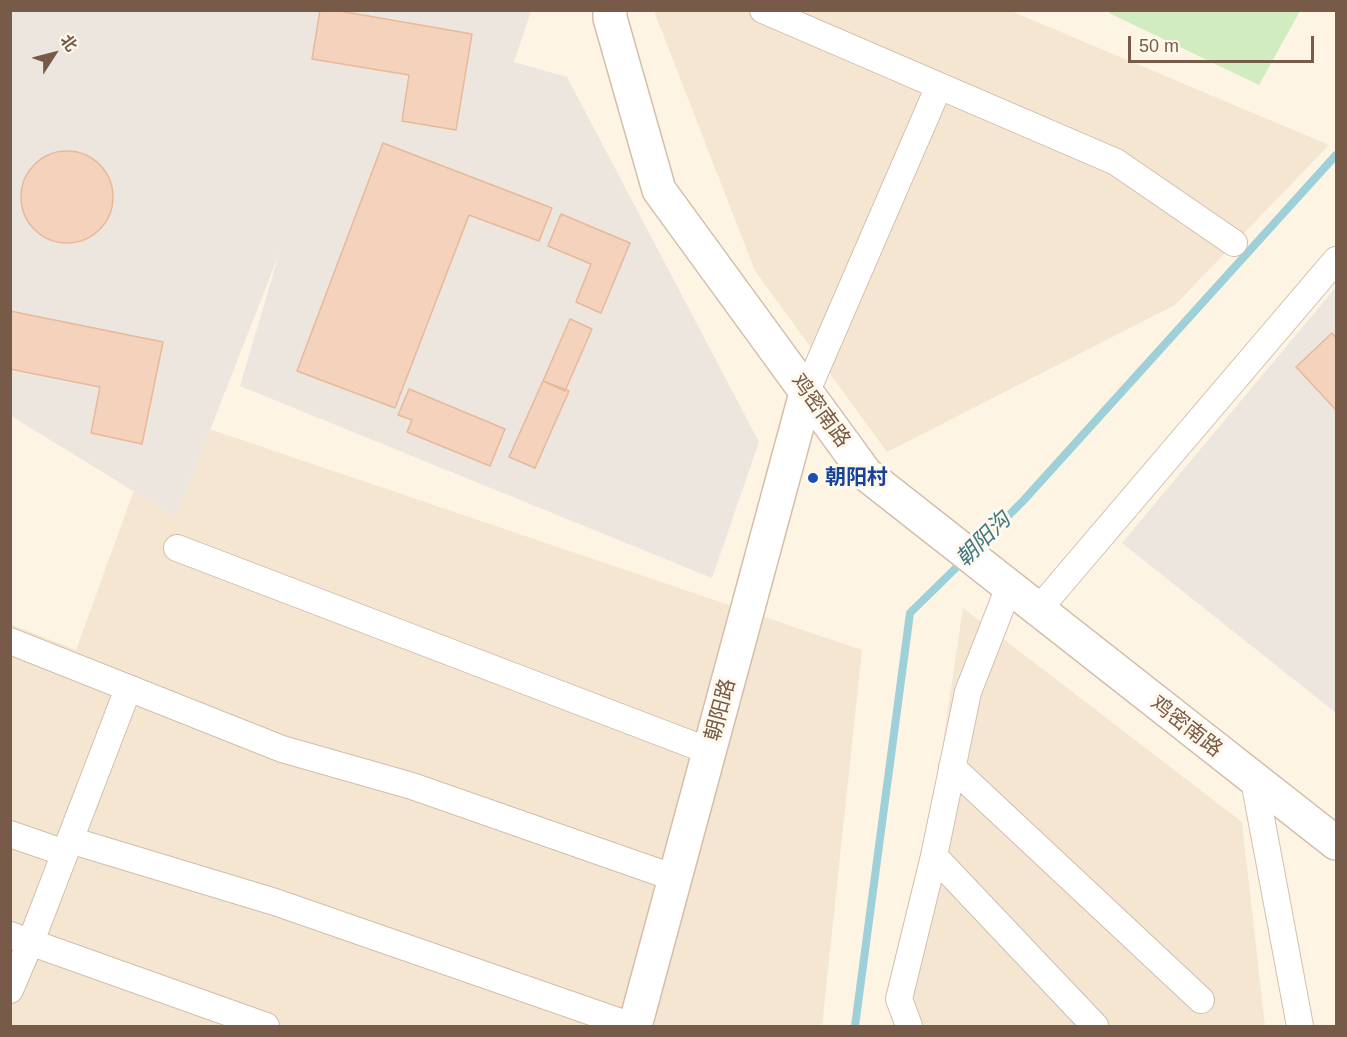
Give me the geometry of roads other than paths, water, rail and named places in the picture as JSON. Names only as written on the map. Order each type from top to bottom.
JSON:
[{"type":"main road","name":"鸡密南路","points":[[610,10],[659,190],[866,474],[1336,843]]},
{"type":"main road","name":"朝阳路","points":[[634,1026],[806,393]]},
{"type":"street","points":[[763,10],[1116,162],[1234,243]]},
{"type":"street","points":[[806,393],[939,86]]},
{"type":"street","points":[[1038,610],[1336,260]]},
{"type":"street","points":[[177,548],[710,751]]},
{"type":"street","points":[[909,1026],[899,999],[934,856],[968,692],[1010,587]]},
{"type":"street","points":[[10,641],[282,749],[412,786],[675,878]]},
{"type":"street","points":[[10,990],[21,939],[67,847],[128,689]]},
{"type":"street","points":[[952,767],[1201,1000]]},
{"type":"street","points":[[1254,780],[1300,1026]]},
{"type":"street","points":[[10,834],[275,902],[634,1026]]},
{"type":"street","points":[[934,856],[1095,1026]]},
{"type":"street","points":[[21,939],[266,1026]]},
{"type":"waterway","name":"朝阳沟","points":[[975,549],[1023,501],[1336,155]]},
{"type":"waterway","name":"朝阳沟","points":[[855,1026],[910,613],[965,559]]},
{"type":"place","name":"朝阳村","points":[[813,478]]}]
